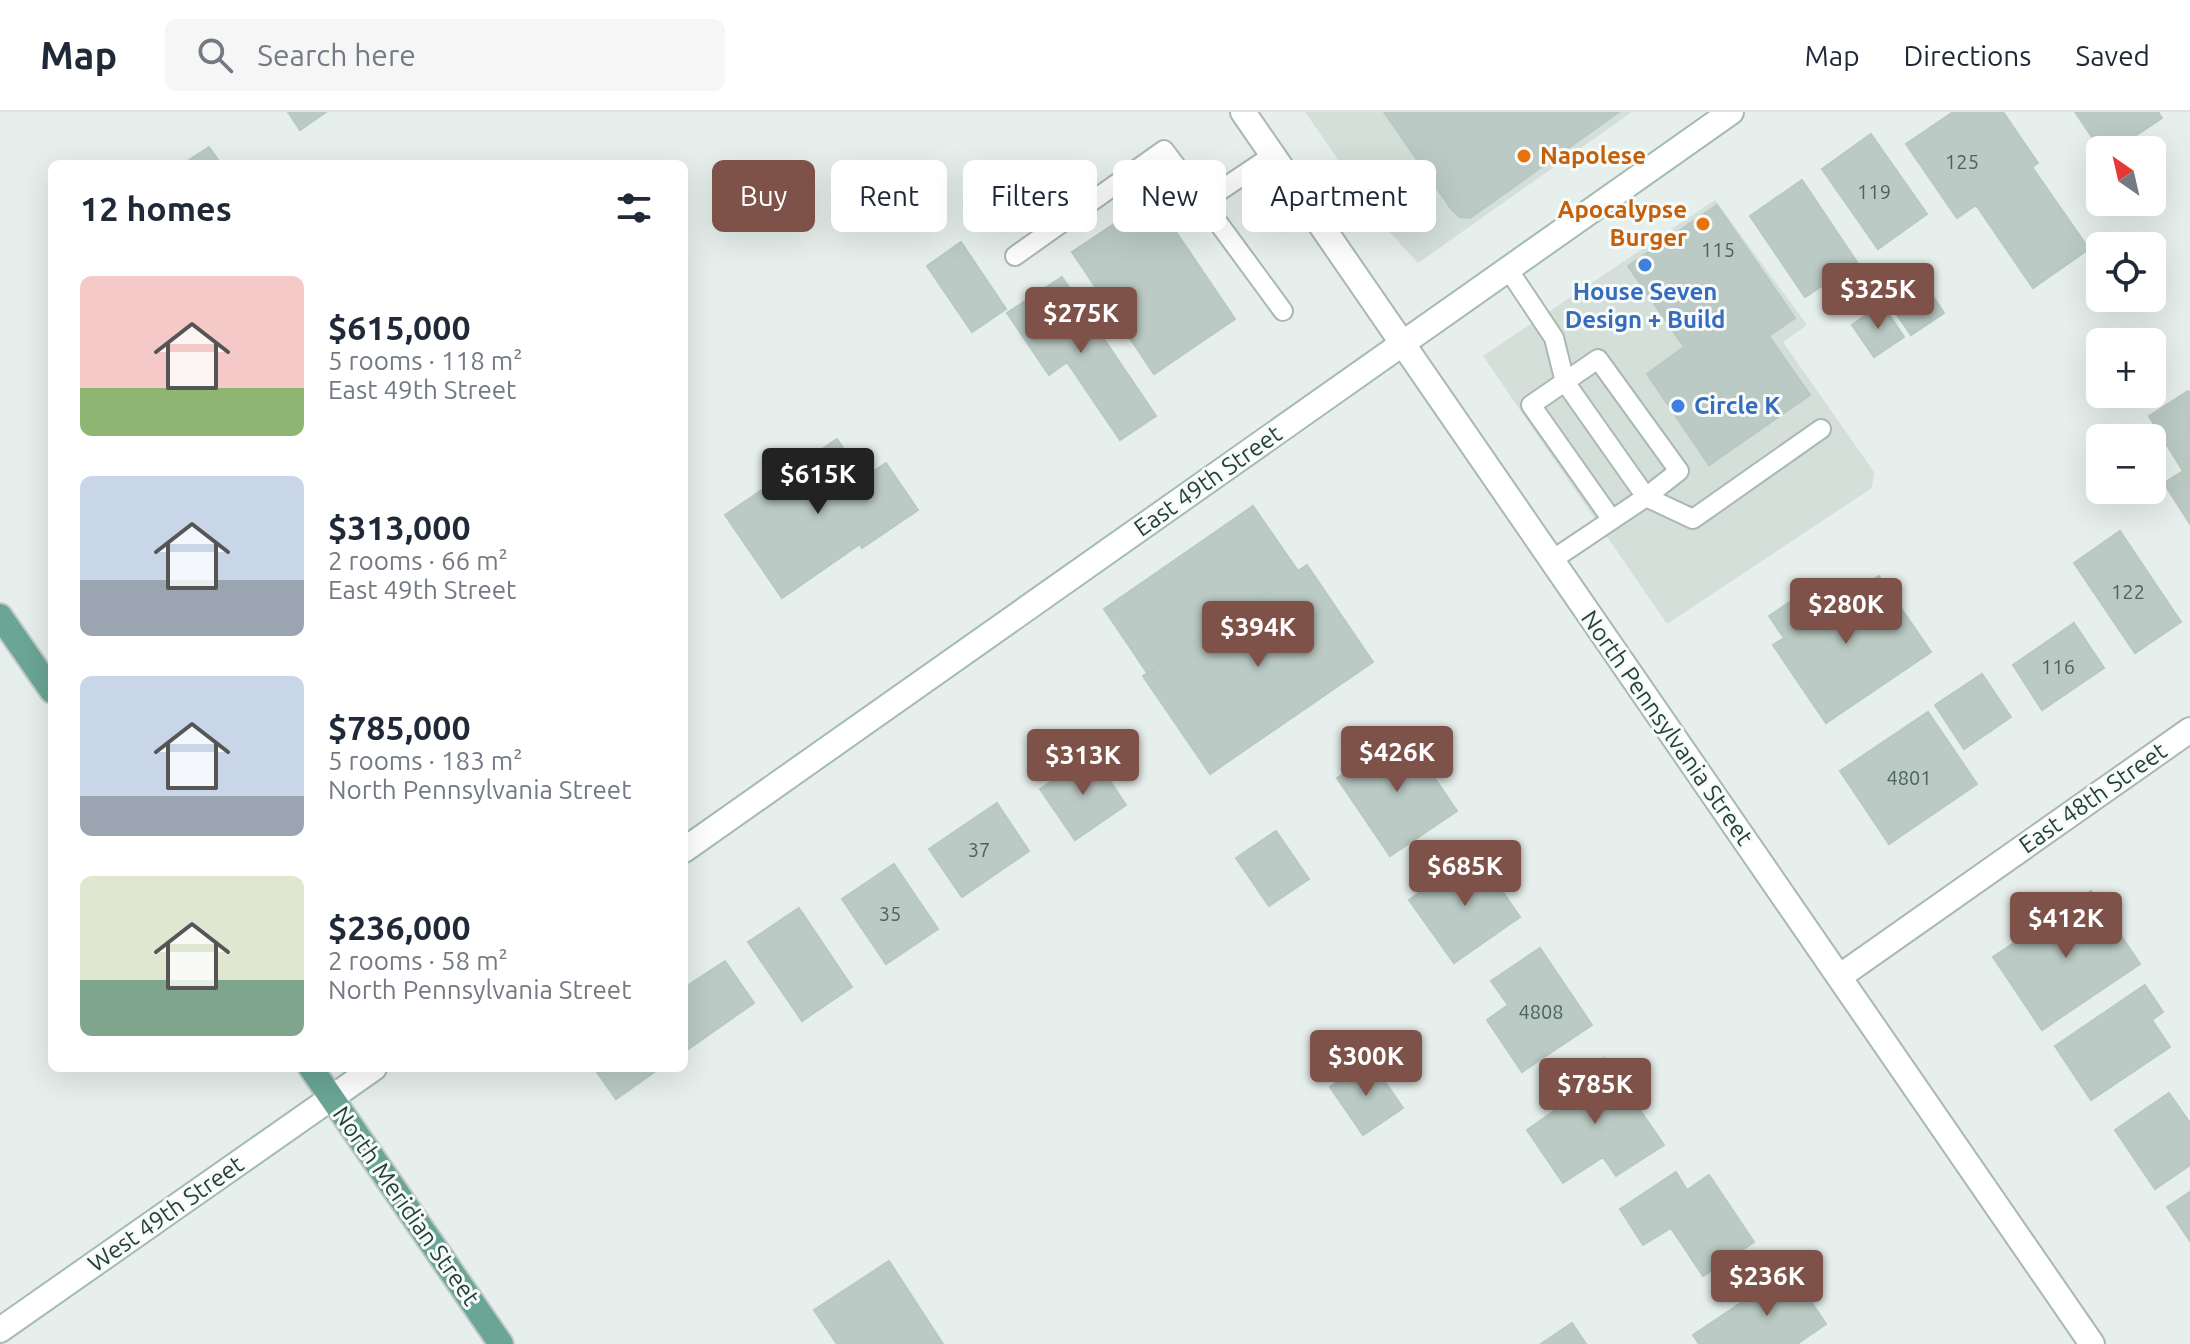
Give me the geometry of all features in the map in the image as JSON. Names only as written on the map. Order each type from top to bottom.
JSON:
[{"type":"main road","points":[[0,616],[48,685]]},
{"type":"main road","name":"North Meridian Street","points":[[314,1072],[501,1344]]},
{"type":"street","name":"North Pennsylvania Street","points":[[1243,112],[2092,1344]]},
{"type":"street","name":"East 49th Street","points":[[688,847],[1731,112]]},
{"type":"street","name":"East 48th Street","points":[[1839,977],[2190,730]]},
{"type":"street","points":[[332,1098],[368,1072]]},
{"type":"street","name":"West 49th Street","points":[[0,1330],[332,1098]]},
{"type":"lane","points":[[1150,160],[1164,150],[1172,160]]},
{"type":"lane","points":[[1226,187],[1273,155]]},
{"type":"lane","points":[[1015,256],[1113,186]]},
{"type":"lane","points":[[1225,232],[1283,311]]},
{"type":"lane","points":[[1508,269],[1554,338],[1565,382],[1646,497],[1693,519],[1821,429]]},
{"type":"lane","points":[[1552,560],[1612,520],[1646,497],[1679,471],[1598,359],[1531,405],[1612,520]]},
{"type":"shaded area","points":[[1305,112],[1632,112],[1418,263],[1390,232],[1436,232],[1436,160],[1338,160]]},
{"type":"shaded area","points":[[1715,200],[1807,325],[1783,342],[1874,472],[1872,488],[1667,624],[1483,356]]},
{"type":"building","points":[[288,112],[326,112],[300,130]]},
{"type":"building","points":[[1384,112],[1619,112],[1470,218],[1460,217],[1452,210],[1436,187],[1436,160],[1417,160]]},
{"type":"building","points":[[1953,112],[2003,112],[2038,163],[2032,167],[2086,245],[2086,251],[2033,288],[1976,205],[1957,218],[1906,144]]},
{"type":"building","points":[[2075,112],[2158,112],[2162,118],[2135,136],[2091,136]]},
{"type":"building","points":[[1871,134],[1927,214],[1878,249],[1822,169]]},
{"type":"building","points":[[209,147],[218,160],[189,160]]},
{"type":"building","points":[[1802,180],[1857,262],[1805,297],[1750,216]]},
{"type":"building","points":[[1717,205],[1795,318],[1769,336],[1810,395],[1709,465],[1647,374],[1684,347],[1628,266]]},
{"type":"building","points":[[1113,225],[1113,232],[1176,232],[1235,319],[1154,374],[1072,252]]},
{"type":"building","points":[[961,242],[1006,309],[972,332],[927,266]]},
{"type":"building","points":[[1062,277],[1156,416],[1120,440],[1067,362],[1049,375],[1007,313]]},
{"type":"building","points":[[1920,277],[1944,313],[1911,335],[1887,300]]},
{"type":"building","points":[[1882,304],[1904,337],[1874,357],[1852,325]]},
{"type":"building","points":[[2188,391],[2190,394],[2190,524],[2166,486],[2166,482],[2183,471],[2166,444],[2166,424],[2154,424],[2149,416],[2166,408]]},
{"type":"building","points":[[837,439],[863,478],[886,463],[918,510],[862,548],[860,544],[782,598],[725,515]]},
{"type":"building","points":[[1253,506],[1298,571],[1148,674],[1104,609]]},
{"type":"building","points":[[2120,531],[2181,622],[2135,653],[2074,563]]},
{"type":"building","points":[[1307,565],[1373,662],[1210,774],[1143,676]]},
{"type":"building","points":[[1879,576],[1931,652],[1826,723],[1773,645],[1784,638],[1769,616],[1811,588],[1826,611]]},
{"type":"building","points":[[2074,623],[2104,668],[2042,710],[2013,665]]},
{"type":"building","points":[[1982,674],[2011,717],[1964,749],[1935,705]]},
{"type":"building","points":[[1928,712],[1977,784],[1889,844],[1840,771]]},
{"type":"building","points":[[1404,733],[1457,811],[1390,856],[1337,778]]},
{"type":"building","points":[[1092,754],[1126,805],[1075,840],[1040,789]]},
{"type":"building","points":[[997,803],[1029,851],[962,897],[929,849]]},
{"type":"building","points":[[1276,831],[1309,879],[1269,906],[1236,858]]},
{"type":"building","points":[[1476,853],[1520,917],[1454,963],[1409,900]]},
{"type":"building","points":[[894,864],[938,929],[886,964],[842,899]]},
{"type":"building","points":[[2091,891],[2140,964],[2042,1030],[1993,957]]},
{"type":"building","points":[[799,908],[852,987],[802,1021],[748,942]]},
{"type":"building","points":[[1540,948],[1592,1025],[1522,1072],[1487,1020],[1508,1005],[1491,981]]},
{"type":"building","points":[[725,961],[754,1003],[688,1049],[688,985]]},
{"type":"building","points":[[2145,985],[2163,1012],[2152,1020],[2170,1047],[2091,1100],[2055,1046]]},
{"type":"building","points":[[1604,1058],[1664,1145],[1616,1176],[1603,1157],[1563,1183],[1527,1130],[1564,1104],[1556,1092]]},
{"type":"building","points":[[1370,1060],[1403,1108],[1363,1135],[1330,1087]]},
{"type":"building","points":[[597,1072],[654,1072],[616,1099]]},
{"type":"building","points":[[2169,1093],[2190,1123],[2190,1165],[2155,1189],[2115,1130]]},
{"type":"building","points":[[1676,1172],[1687,1190],[1709,1175],[1754,1242],[1703,1276],[1671,1228],[1643,1245],[1620,1209]]},
{"type":"building","points":[[2190,1192],[2190,1241],[2167,1207]]},
{"type":"building","points":[[889,1261],[943,1344],[837,1344],[814,1310]]},
{"type":"building","points":[[1790,1270],[1826,1324],[1797,1344],[1699,1344],[1693,1335]]},
{"type":"building","points":[[1572,1323],[1586,1344],[1541,1344]]},
{"type":"place","name":"Napolese","points":[[1524,156]]},
{"type":"place","name":"Apocalypse Burger","points":[[1703,224]]},
{"type":"place","name":"House Seven Design + Build","points":[[1645,265]]},
{"type":"place","name":"Circle K","points":[[1678,406]]}]
